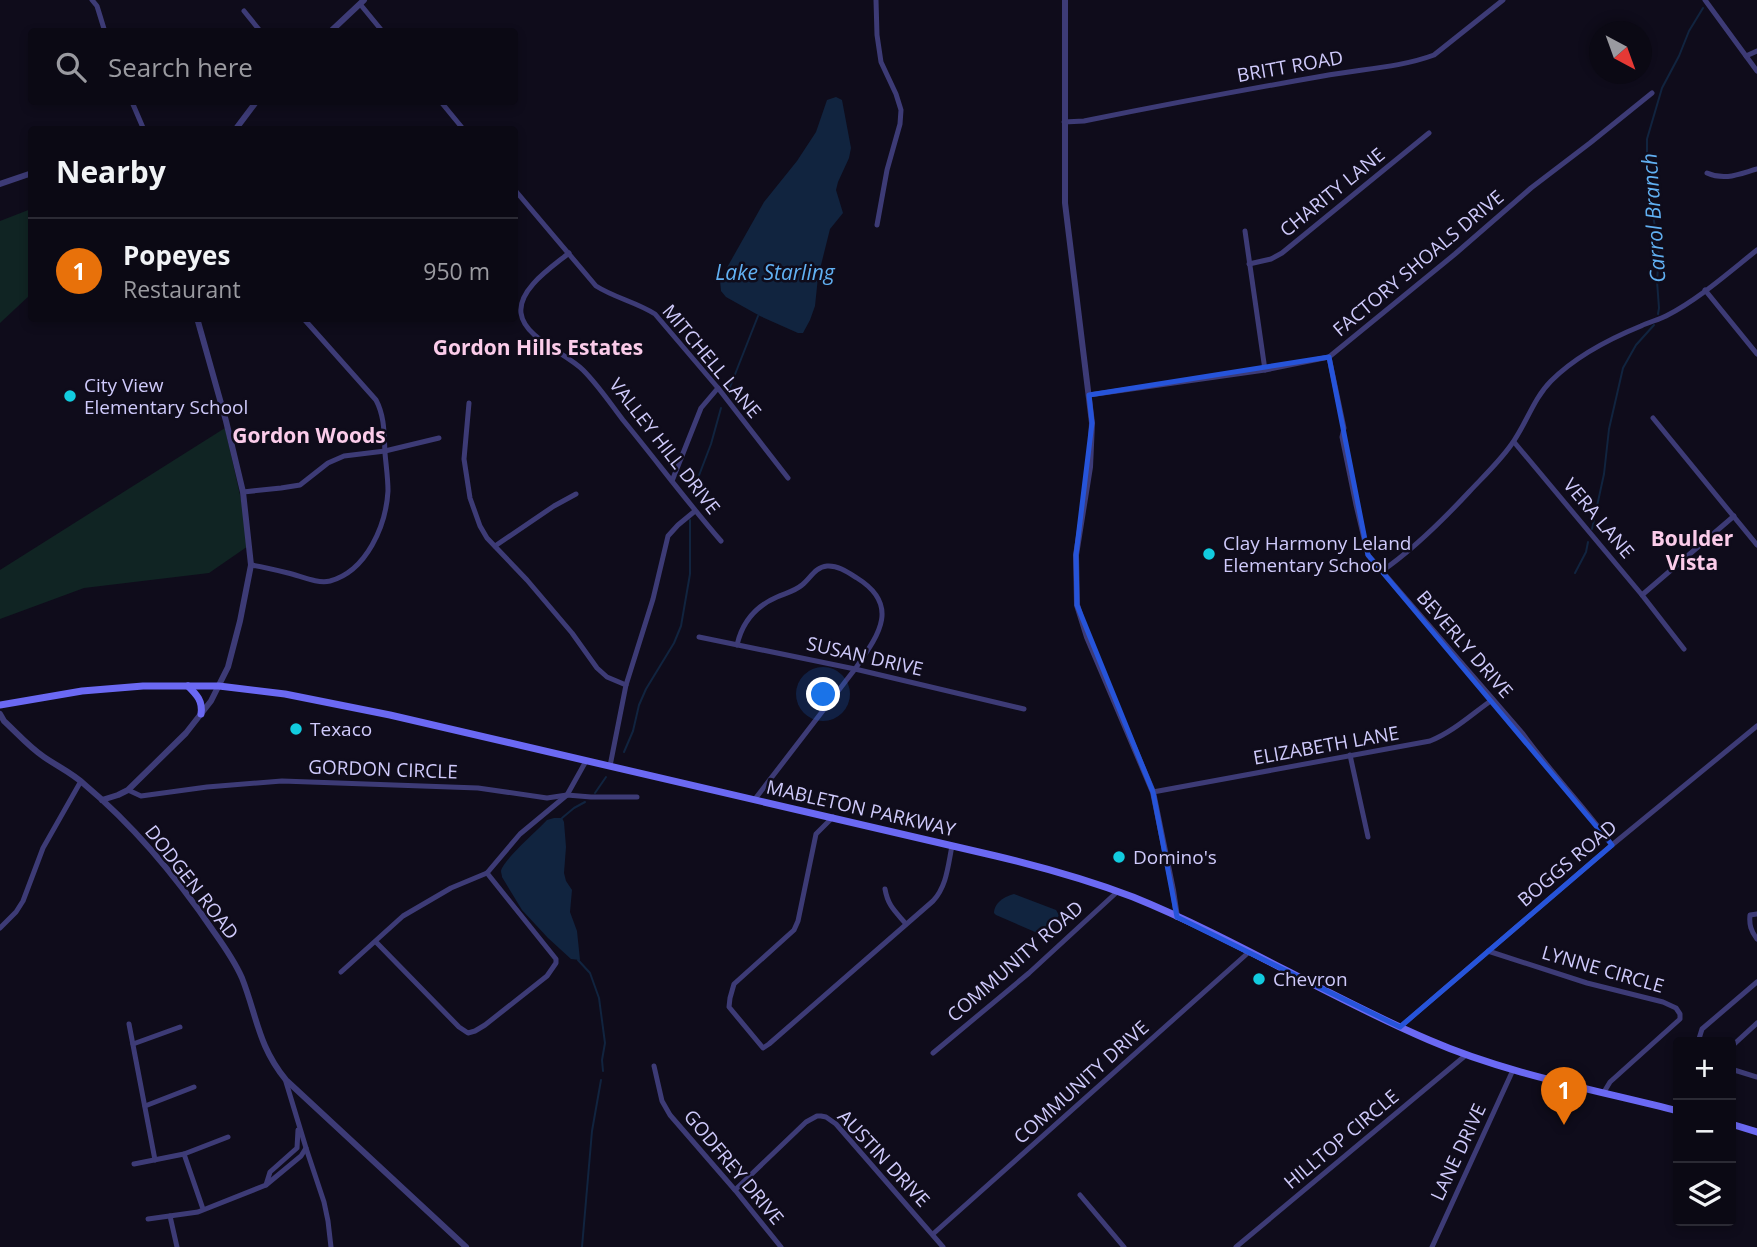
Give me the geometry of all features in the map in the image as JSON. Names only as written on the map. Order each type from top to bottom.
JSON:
[{"type":"main road","points":[[188,686],[200,699],[201,714]]},
{"type":"main road","name":"MABLETON PARKWAY","points":[[0,705],[82,691],[143,687],[219,686],[285,694],[390,715],[1035,865],[1077,877],[1177,917],[1400,1027],[1466,1055],[1513,1070],[1673,1110]]},
{"type":"main road","points":[[1736,1126],[1757,1132]]},
{"type":"street","points":[[92,0],[97,6],[104,28]]},
{"type":"street","points":[[97,6],[103,0]]},
{"type":"street","points":[[876,0],[881,62],[901,110],[877,225]]},
{"type":"street","points":[[1065,0],[1065,203],[1092,423],[1090,467],[1076,555],[1077,605],[1087,636],[1153,792],[1177,917]]},
{"type":"street","name":"BRITT ROAD","points":[[1064,122],[1084,121],[1427,58],[1503,0]]},
{"type":"street","points":[[1705,0],[1757,71]]},
{"type":"street","points":[[334,28],[362,2],[380,28]]},
{"type":"street","points":[[244,11],[258,28]]},
{"type":"street","points":[[1746,55],[1757,51]]},
{"type":"street","name":"FACTORY SHOALS DRIVE","points":[[1088,395],[1265,370],[1329,357],[1531,188],[1652,93]]},
{"type":"street","points":[[133,105],[142,126]]},
{"type":"street","points":[[237,126],[254,105]]},
{"type":"street","points":[[443,105],[459,126]]},
{"type":"street","name":"CHARITY LANE","points":[[1249,264],[1271,259],[1282,253],[1429,134]]},
{"type":"street","points":[[1707,173],[1717,177],[1735,176],[1757,169]]},
{"type":"street","points":[[0,184],[28,174]]},
{"type":"street","name":"MITCHELL LANE","points":[[518,194],[596,286],[610,295],[655,314],[718,388],[788,478]]},
{"type":"street","points":[[1245,231],[1265,370]]},
{"type":"street","points":[[1382,571],[1404,556],[1439,524],[1500,460],[1514,442],[1544,389],[1570,364],[1608,340],[1665,317],[1757,250]]},
{"type":"street","name":"VALLEY HILL DRIVE","points":[[569,254],[523,295],[521,303],[526,327],[583,369],[695,512],[721,541]]},
{"type":"street","points":[[1705,290],[1757,354]]},
{"type":"street","points":[[102,800],[128,790],[171,749],[201,714],[219,686],[231,656],[251,565],[243,492],[198,322]]},
{"type":"street","points":[[251,565],[325,582],[333,580],[354,568],[366,555],[385,509],[388,490],[383,417],[376,400],[307,322]]},
{"type":"street","name":"BEVERLY DRIVE","points":[[1329,357],[1343,428],[1342,437],[1368,555],[1522,734],[1612,845]]},
{"type":"street","points":[[672,481],[701,408],[718,388]]},
{"type":"street","points":[[469,402],[464,459],[468,488],[480,526],[495,547],[572,633],[597,668],[607,677],[626,685]]},
{"type":"street","points":[[1653,418],[1757,545]]},
{"type":"street","points":[[243,492],[300,485],[328,463],[344,456],[385,452],[439,438]]},
{"type":"street","name":"VERA LANE","points":[[1514,442],[1684,649]]},
{"type":"street","points":[[495,547],[576,494]]},
{"type":"street","points":[[610,766],[626,685],[653,599],[668,536],[695,512]]},
{"type":"street","points":[[1642,595],[1734,516]]},
{"type":"street","points":[[737,645],[743,625],[759,609],[774,598],[799,587],[818,569],[828,566],[843,570],[866,584],[879,599],[883,612],[881,626],[855,669],[755,799]]},
{"type":"street","name":"SUSAN DRIVE","points":[[699,637],[855,669],[1024,709]]},
{"type":"street","name":"ELIZABETH LANE","points":[[1153,792],[1410,746],[1441,737],[1492,699]]},
{"type":"street","name":"DODGEN ROAD","points":[[0,714],[41,756],[81,782],[102,800],[175,880],[220,940],[242,978],[262,1042],[275,1067],[286,1080],[466,1247]]},
{"type":"street","name":"BOGGS ROAD","points":[[1400,1027],[1612,845],[1757,726]]},
{"type":"street","points":[[1350,755],[1368,837]]},
{"type":"street","points":[[341,972],[403,916],[451,888],[487,873],[520,834],[568,795],[586,761]]},
{"type":"street","name":"GORDON CIRCLE","points":[[128,790],[141,796],[282,781],[478,788],[547,798],[568,795],[638,797]]},
{"type":"street","points":[[0,928],[23,901],[43,848],[81,782]]},
{"type":"street","points":[[833,817],[818,830],[814,841],[798,921],[793,930],[734,984],[729,1007],[764,1048],[938,895],[945,883],[952,846]]},
{"type":"street","points":[[376,942],[459,1027],[468,1032],[485,1025],[547,975],[556,963],[556,959],[487,873]]},
{"type":"street","points":[[885,888],[887,901],[906,924]]},
{"type":"street","name":"COMMUNITY ROAD","points":[[933,1053],[1029,973],[1117,892]]},
{"type":"street","points":[[1757,914],[1750,915],[1749,920],[1750,928],[1757,939]]},
{"type":"street","name":"LYNNE CIRCLE","points":[[1488,951],[1676,1008],[1680,1019],[1610,1082],[1604,1092]]},
{"type":"street","name":"COMMUNITY DRIVE","points":[[933,1234],[1250,952]]},
{"type":"street","points":[[1700,1037],[1702,1029],[1757,982]]},
{"type":"street","points":[[1736,1040],[1757,1023]]},
{"type":"street","points":[[129,1024],[155,1160]]},
{"type":"street","points":[[133,1044],[180,1027]]},
{"type":"street","name":"HILLTOP CIRCLE","points":[[1236,1247],[1466,1055]]},
{"type":"street","name":"GODFREY DRIVE","points":[[654,1066],[662,1101],[670,1115],[781,1247]]},
{"type":"street","name":"LANE DRIVE","points":[[1432,1247],[1513,1070]]},
{"type":"street","points":[[1736,1071],[1757,1077]]},
{"type":"street","points":[[286,1080],[324,1202],[331,1247]]},
{"type":"street","points":[[145,1106],[194,1087]]},
{"type":"street","name":"AUSTIN DRIVE","points":[[735,1190],[806,1122],[821,1116],[826,1117],[836,1124],[943,1247]]},
{"type":"street","points":[[266,1185],[270,1172],[297,1148],[298,1121]]},
{"type":"street","points":[[134,1164],[184,1154],[228,1137]]},
{"type":"street","points":[[297,1148],[306,1149]]},
{"type":"street","points":[[148,1219],[203,1209],[266,1185],[306,1149]]},
{"type":"street","points":[[184,1154],[203,1209]]},
{"type":"street","points":[[281,1162],[285,1169]]},
{"type":"street","points":[[1080,1195],[1125,1247]]},
{"type":"street","points":[[170,1216],[177,1247]]},
{"type":"highlighted area","points":[[1329,357],[1368,555],[1612,845],[1400,1027],[1177,917],[1153,792],[1077,605],[1076,555],[1092,423],[1089,395]]},
{"type":"green space","points":[[28,210],[28,297],[0,323],[0,221]]},
{"type":"green space","points":[[225,428],[251,544],[209,573],[84,588],[0,619],[0,570]]},
{"type":"water","name":"Lake Starling","points":[[836,97],[842,100],[851,148],[836,190],[843,213],[830,229],[810,320],[803,333],[798,333],[726,297],[721,291],[720,280],[764,202],[816,132],[827,100]]},
{"type":"water","points":[[562,818],[564,822],[564,873],[572,890],[570,912],[577,931],[580,960],[571,959],[522,910],[501,872],[514,853],[547,820]]},
{"type":"water","points":[[1014,894],[1056,910],[1059,915],[1049,933],[1042,935],[994,913],[1001,900]]},
{"type":"waterway","name":"Carrol Branch","points":[[1658,314],[1659,254],[1647,175],[1647,139],[1662,88],[1703,8]]},
{"type":"waterway","points":[[730,387],[758,316]]},
{"type":"waterway","points":[[1592,529],[1604,474],[1609,429],[1623,368],[1636,345],[1654,325]]},
{"type":"waterway","points":[[693,491],[721,408]]},
{"type":"waterway","points":[[624,752],[646,689],[674,643],[681,626],[690,574],[690,520]]},
{"type":"waterway","points":[[1575,573],[1588,542]]},
{"type":"waterway","points":[[595,793],[606,777]]},
{"type":"waterway","points":[[562,818],[585,802]]},
{"type":"waterway","points":[[578,960],[590,973],[599,998],[605,1043],[603,1071]]},
{"type":"waterway","points":[[582,1247],[592,1131],[601,1080]]},
{"type":"place","name":"City View Elementary School","points":[[70,396]]},
{"type":"place","name":"Clay Harmony Leland Elementary School","points":[[1209,554]]},
{"type":"place","name":"Texaco","points":[[296,729]]},
{"type":"place","name":"Domino's","points":[[1119,857]]},
{"type":"place","name":"Chevron","points":[[1259,979]]},
{"type":"place","name":"Popeyes","points":[[1564,1125]]},
{"type":"district","name":"Gordon Hills Estates","points":[[538,347]]},
{"type":"district","name":"Gordon Woods","points":[[309,435]]},
{"type":"district","name":"Boulder Vista","points":[[1692,550]]}]
